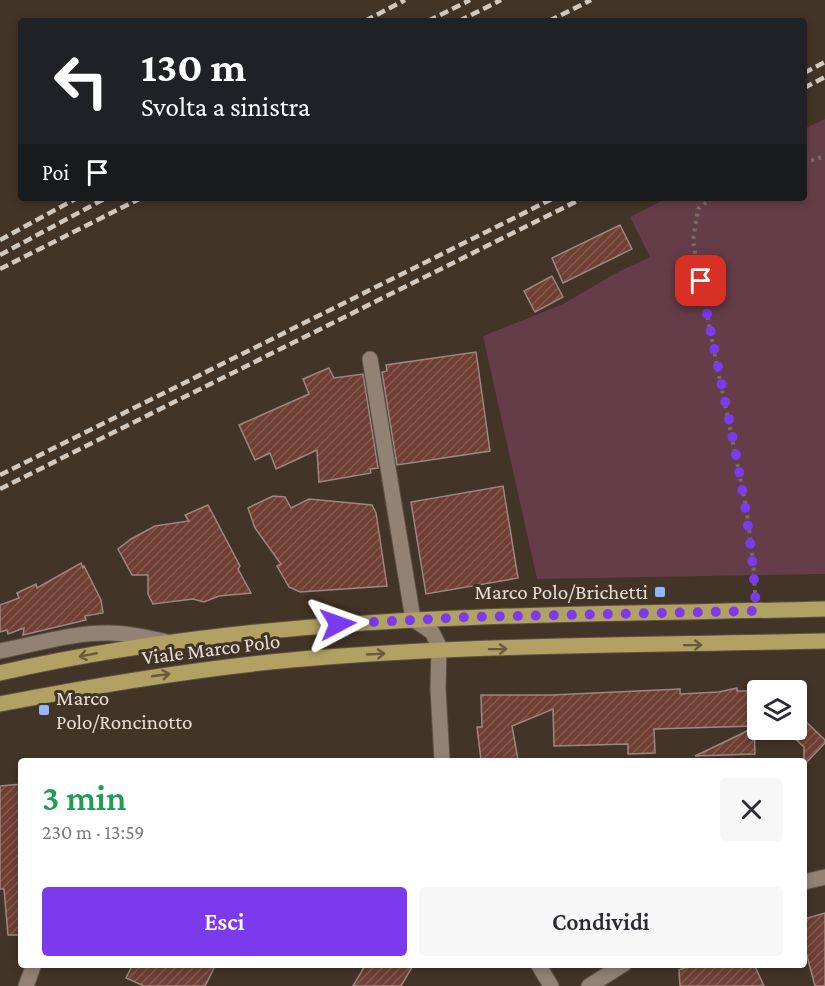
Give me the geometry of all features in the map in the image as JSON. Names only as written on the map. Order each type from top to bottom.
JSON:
[{"type":"main road","name":"Viale Marco Polo","points":[[0,673],[103,652],[167,642],[292,628],[413,619],[825,609]]},
{"type":"main road","name":"Viale Marco Polo","points":[[0,704],[102,684],[191,671],[316,658],[439,651],[825,641]]},
{"type":"street","points":[[370,359],[413,619],[432,632],[439,651],[438,689],[442,758]]},
{"type":"street","name":"Viale Marco Polo","points":[[0,651],[99,633],[119,633],[167,642]]},
{"type":"street","points":[[807,881],[825,877]]},
{"type":"street","points":[[26,986],[33,968]]},
{"type":"street","points":[[540,968],[551,986]]},
{"type":"street","points":[[590,986],[618,968]]},
{"type":"path","points":[[807,162],[825,156]]},
{"type":"path","points":[[708,201],[698,209],[693,241],[746,506],[753,560],[756,611]]},
{"type":"shaded area","points":[[825,119],[825,574],[537,579],[483,336],[563,304],[618,272],[650,257],[630,217],[661,201],[807,201],[807,128]]},
{"type":"building","points":[[620,225],[632,249],[563,283],[552,258]]},
{"type":"building","points":[[552,276],[563,297],[535,312],[524,291]]},
{"type":"building","points":[[476,352],[490,451],[397,465],[382,372],[387,371],[386,365]]},
{"type":"building","points":[[329,368],[334,378],[363,374],[378,468],[370,469],[371,473],[319,482],[317,450],[276,469],[270,453],[255,460],[239,425],[309,394],[303,379]]},
{"type":"building","points":[[503,486],[518,578],[426,594],[411,502]]},
{"type":"building","points":[[273,496],[285,497],[291,508],[309,499],[372,505],[376,513],[387,586],[300,592],[289,587],[277,566],[281,564],[255,528],[248,508]]},
{"type":"building","points":[[208,505],[240,566],[238,569],[251,593],[219,596],[204,602],[193,599],[153,604],[148,594],[148,575],[132,575],[118,549],[155,526],[189,521],[185,515]]},
{"type":"building","points":[[81,563],[101,600],[103,613],[85,616],[86,620],[23,635],[24,628],[8,634],[7,630],[0,632],[0,605],[19,598],[17,593],[36,584],[37,588]]},
{"type":"building","points":[[737,688],[737,691],[747,691],[747,726],[654,729],[655,753],[628,754],[628,744],[554,746],[553,709],[512,726],[518,758],[481,758],[477,727],[482,727],[481,695],[552,695],[680,689],[680,694],[719,692]]},
{"type":"building","points":[[807,723],[825,740],[825,743],[807,762],[807,758],[804,758],[804,747],[796,740],[807,740]]},
{"type":"building","points":[[747,731],[747,740],[754,740],[755,754],[695,756]]},
{"type":"building","points":[[18,784],[18,935],[8,935],[4,889],[0,889],[0,786]]},
{"type":"building","points":[[825,913],[825,986],[815,986],[807,956],[807,918]]},
{"type":"building","points":[[131,968],[214,968],[205,986],[144,986],[126,978]]},
{"type":"building","points":[[364,968],[412,968],[401,986],[353,986]]},
{"type":"building","points":[[684,968],[756,968],[764,986],[680,986],[679,970]]},
{"type":"railway","points":[[371,18],[405,0]]},
{"type":"railway","points":[[434,18],[470,0]]},
{"type":"railway","points":[[465,18],[501,0]]},
{"type":"railway","points":[[555,18],[591,0]]},
{"type":"railway","points":[[807,71],[825,62]]},
{"type":"railway","points":[[807,86],[825,77]]},
{"type":"railway","points":[[0,240],[72,201]]},
{"type":"railway","points":[[0,255],[100,201]]},
{"type":"railway","points":[[0,269],[135,201]]},
{"type":"railway","points":[[0,475],[548,201]]},
{"type":"railway","points":[[0,489],[577,201]]},
{"type":"place","name":"Marco Polo/Brichetti","points":[[660,592]]},
{"type":"place","name":"Marco Polo/Roncinotto","points":[[44,710]]},
{"type":"route","points":[[338,624],[469,617],[756,611],[753,560],[746,506],[701,281]]}]
